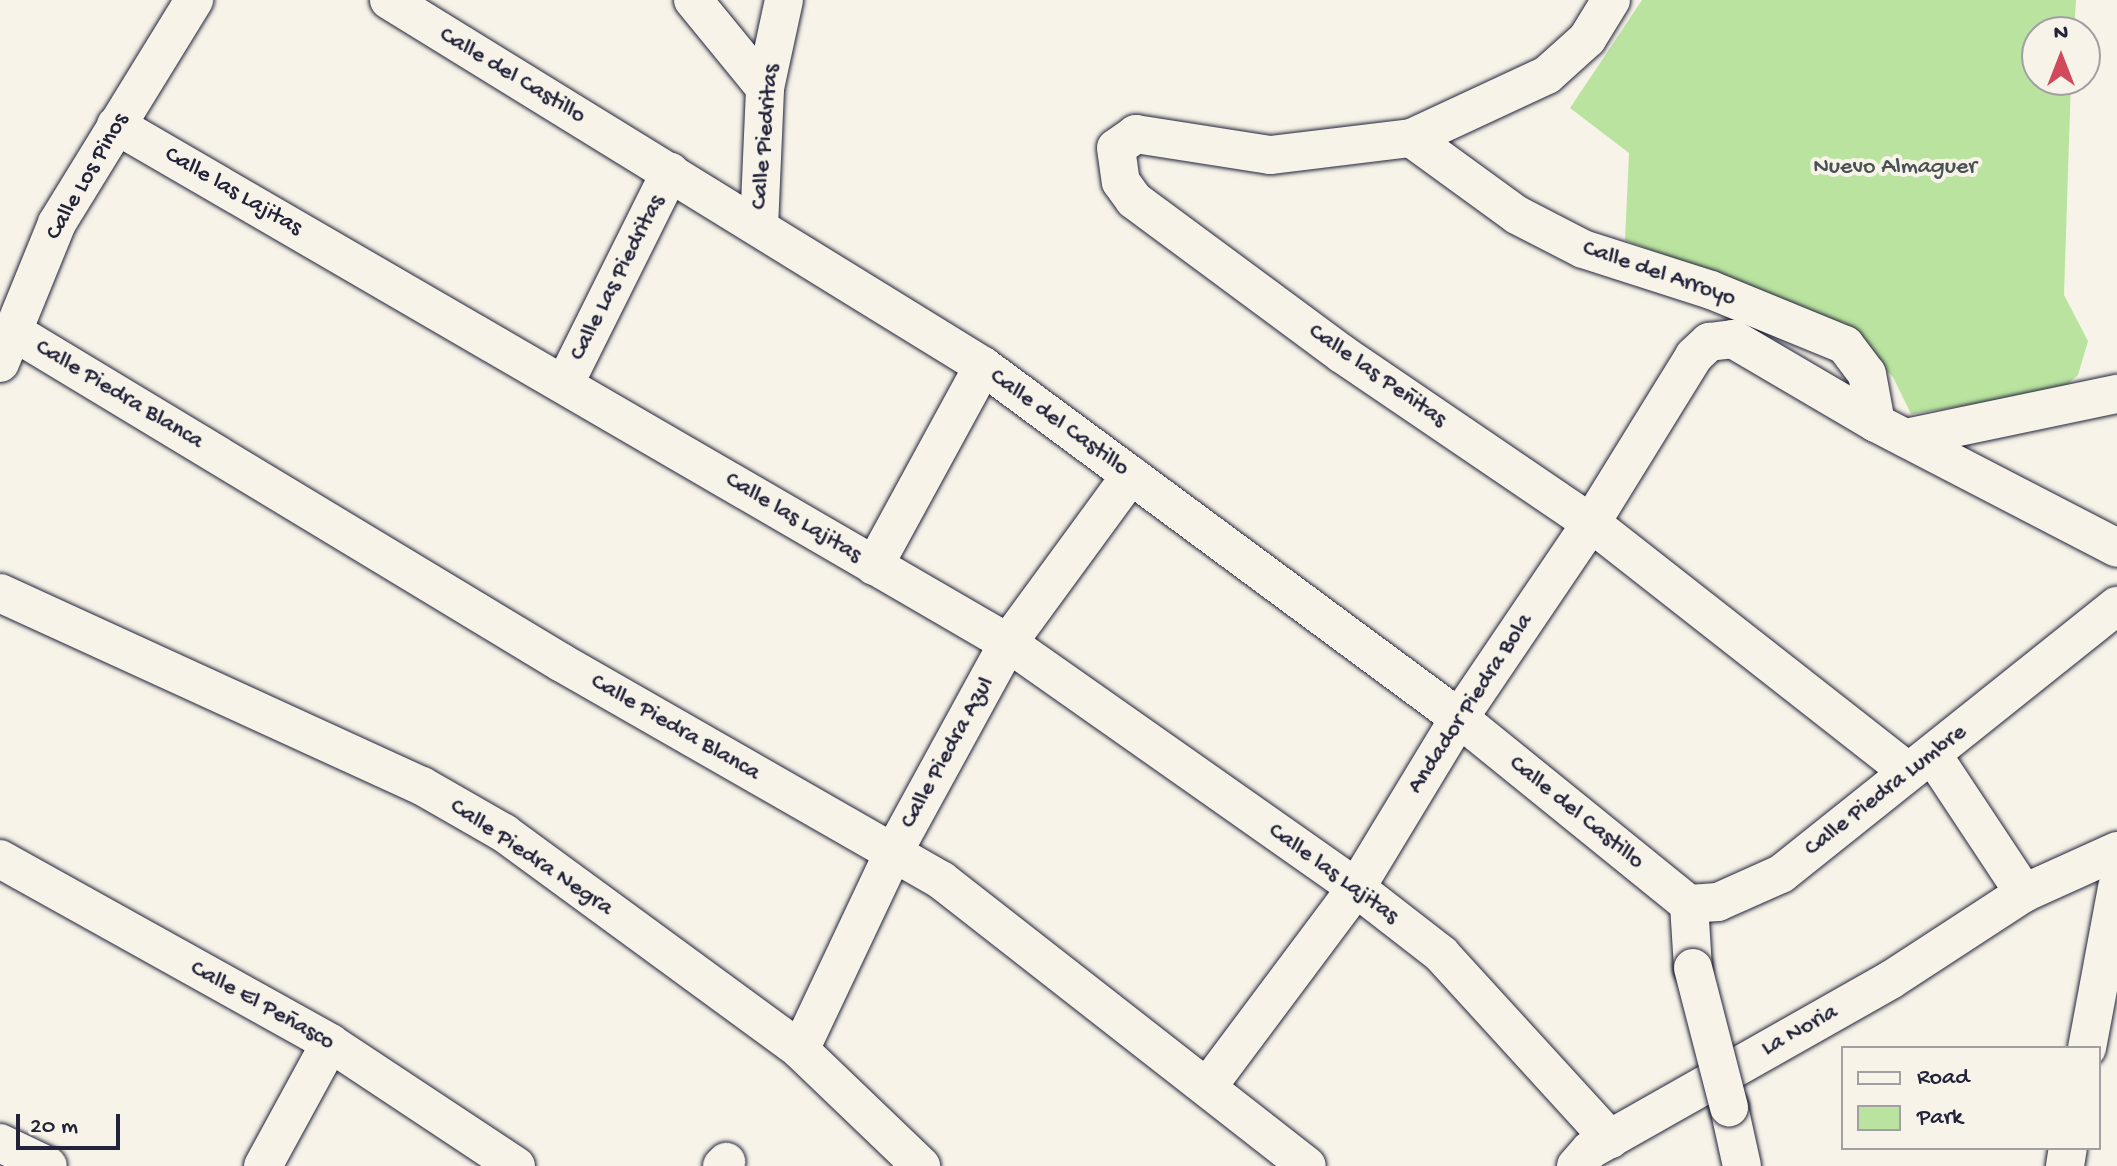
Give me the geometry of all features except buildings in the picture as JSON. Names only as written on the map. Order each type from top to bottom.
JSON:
[{"type":"street","name":"Calle Los Pinos","points":[[7,347],[57,223],[194,0]]},
{"type":"street","name":"Calle del Castillo","points":[[389,0],[983,366],[1459,718],[1689,904]]},
{"type":"street","name":"Calle las Peñitas","points":[[1611,0],[1587,39],[1547,75],[1411,138],[1270,155],[1136,134],[1116,148],[1114,163],[1134,200],[1342,354],[1591,523],[1920,762],[2024,893]]},
{"type":"street","points":[[704,14],[782,10]]},
{"type":"street","name":"Calle Piedritas","points":[[759,227],[765,88],[782,10]]},
{"type":"street","points":[[704,14],[765,88]]},
{"type":"street","name":"Calle las Lajitas","points":[[116,125],[1008,643],[1356,888],[1441,954],[1610,1139]]},
{"type":"street","name":"Calle del Arroyo","points":[[1411,138],[1517,215],[1583,249],[1711,290],[1845,345],[1867,374],[1891,431]]},
{"type":"street","name":"Calle Las Piedritas","points":[[565,383],[670,172]]},
{"type":"street","name":"Calle del Arroyo","points":[[1733,339],[1891,431],[2117,548]]},
{"type":"street","name":"Andador Piedra Bola","points":[[1208,1086],[1356,888],[1459,718],[1591,523],[1694,356],[1709,342],[1733,339]]},
{"type":"street","name":"Calle Piedra Blanca","points":[[7,347],[941,880],[1208,1086],[1287,1159]]},
{"type":"street","points":[[874,566],[983,366]]},
{"type":"street","points":[[1891,431],[2117,394]]},
{"type":"street","name":"Calle Piedra Azul","points":[[800,1050],[893,853],[1008,643],[1131,475]]},
{"type":"street","name":"Calle Piedra Negra","points":[[0,593],[422,786],[504,833],[800,1050],[921,1166]]},
{"type":"street","name":"Calle Piedra Lumbre","points":[[1689,904],[1718,902],[1781,874],[2117,606]]},
{"type":"street","points":[[2024,893],[2117,851]]},
{"type":"street","name":"Calle El Peñasco","points":[[0,859],[330,1043],[516,1166]]},
{"type":"street","points":[[2087,1046],[2117,887]]},
{"type":"street","name":"La Noria","points":[[1576,1166],[1610,1139],[1892,979],[2024,893]]},
{"type":"street","points":[[1689,904],[1693,968],[1742,1166]]},
{"type":"street","points":[[263,1166],[330,1043]]},
{"type":"street","points":[[0,1143],[48,1166]]},
{"type":"green space","name":"Nuevo Almaguer","points":[[1642,0],[2076,0],[2075,16],[2021,16],[2021,96],[2070,96],[2064,295],[2088,341],[2078,375],[2060,391],[1911,414],[1893,377],[1855,340],[1806,309],[1625,240],[1629,153],[1570,108]]}]
